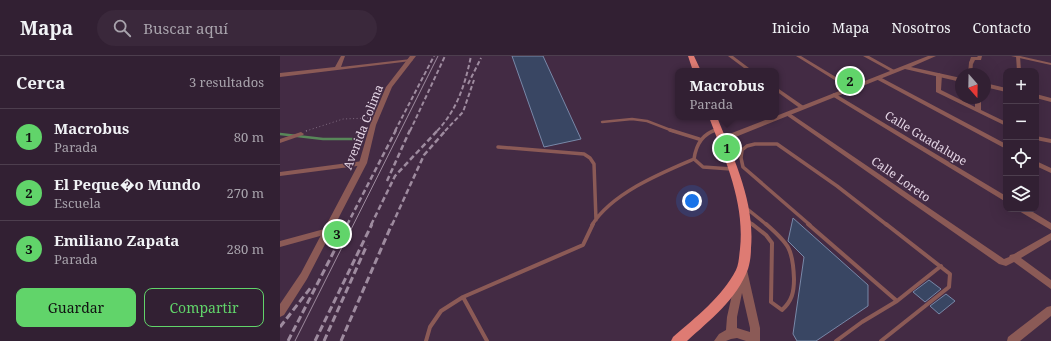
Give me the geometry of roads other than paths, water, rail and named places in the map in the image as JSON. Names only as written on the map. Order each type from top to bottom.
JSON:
[{"type":"main road","points":[[691,56],[696,68]]},
{"type":"main road","points":[[678,341],[722,300],[742,270],[746,244],[747,219],[732,168],[714,120]]},
{"type":"street","points":[[337,69],[343,56]]},
{"type":"street","points":[[730,56],[747,68]]},
{"type":"street","points":[[798,56],[851,88]]},
{"type":"street","points":[[865,56],[894,71]]},
{"type":"street","points":[[779,117],[933,56]]},
{"type":"street","points":[[971,68],[973,58],[980,59],[980,56]]},
{"type":"street","points":[[1018,68],[1016,56],[1051,64]]},
{"type":"street","points":[[280,75],[337,69],[412,58]]},
{"type":"street","name":"Avenida Colima","points":[[280,312],[304,276],[363,163],[376,118],[388,87],[412,58]]},
{"type":"street","points":[[904,67],[955,79]]},
{"type":"street","points":[[939,75],[938,91],[1003,122]]},
{"type":"street","points":[[878,78],[1003,145]]},
{"type":"street","points":[[991,86],[1003,89]]},
{"type":"street","points":[[779,91],[803,108]]},
{"type":"street","name":"Calle Guadalupe","points":[[834,95],[1003,197]]},
{"type":"street","points":[[1039,97],[1051,100]]},
{"type":"street","points":[[978,104],[978,110]]},
{"type":"street","name":"Calle Loreto","points":[[788,114],[1002,262],[1006,262],[1013,257]]},
{"type":"street","points":[[721,140],[773,120]]},
{"type":"street","points":[[280,141],[301,134]]},
{"type":"street","points":[[1039,139],[1051,141]]},
{"type":"street","points":[[280,174],[363,163]]},
{"type":"street","points":[[1039,165],[1051,171]]},
{"type":"street","points":[[1027,212],[1051,227]]},
{"type":"street","points":[[280,244],[328,231]]},
{"type":"street","points":[[1051,236],[1013,257],[1051,285]]},
{"type":"street","points":[[731,334],[732,317],[738,298],[742,270]]},
{"type":"street","points":[[742,270],[755,328],[755,341]]},
{"type":"street","points":[[1012,341],[1051,310]]},
{"type":"street","points":[[719,341],[731,334],[744,334],[755,341]]},
{"type":"lane","points":[[602,122],[632,119],[647,121],[664,129],[699,139]]},
{"type":"lane","points":[[718,130],[710,131],[699,139],[694,150],[694,159],[703,167],[732,168]]},
{"type":"lane","points":[[881,341],[928,306],[949,287],[950,274],[838,186],[777,144],[755,144],[747,146],[742,150],[741,158],[743,167],[897,301]]},
{"type":"lane","points":[[498,147],[584,154],[590,158],[594,164],[596,220]]},
{"type":"lane","points":[[426,341],[430,327],[441,311],[463,297],[583,245],[587,241],[588,230],[596,220],[628,192],[660,173],[694,159]]},
{"type":"lane","points":[[744,206],[772,229],[792,255],[794,267],[794,296],[788,305],[782,310],[771,302],[772,243],[766,234],[747,219]]},
{"type":"lane","points":[[772,243],[780,239]]},
{"type":"lane","points":[[836,341],[862,322],[897,301],[941,266]]},
{"type":"lane","points":[[463,297],[487,341]]},
{"type":"waterway","points":[[280,134],[323,139],[358,139]]},
{"type":"tram line","points":[[295,341],[438,56]]},
{"type":"railway","points":[[395,131],[434,56]]},
{"type":"railway","points":[[410,131],[445,56]]},
{"type":"railway","points":[[437,131],[455,106],[463,87],[471,56]]},
{"type":"railway","points":[[468,84],[481,58]]},
{"type":"railway","points":[[445,131],[463,112],[474,80]]},
{"type":"railway","points":[[347,225],[396,130]]},
{"type":"railway","points":[[387,181],[410,130]]},
{"type":"railway","points":[[371,225],[395,176],[438,130]]},
{"type":"railway","points":[[392,225],[424,155],[446,130]]},
{"type":"railway","points":[[288,341],[348,224]]},
{"type":"railway","points":[[315,341],[372,224]]},
{"type":"railway","points":[[341,341],[392,224]]},
{"type":"railway","points":[[324,341],[367,245]]},
{"type":"railway","points":[[280,327],[312,286]]},
{"type":"place","name":"El Peque�o Mundo","points":[[850,81]]},
{"type":"place","name":"Macrobus","points":[[727,148]]},
{"type":"place","name":"Emiliano Zapata","points":[[337,234]]}]
